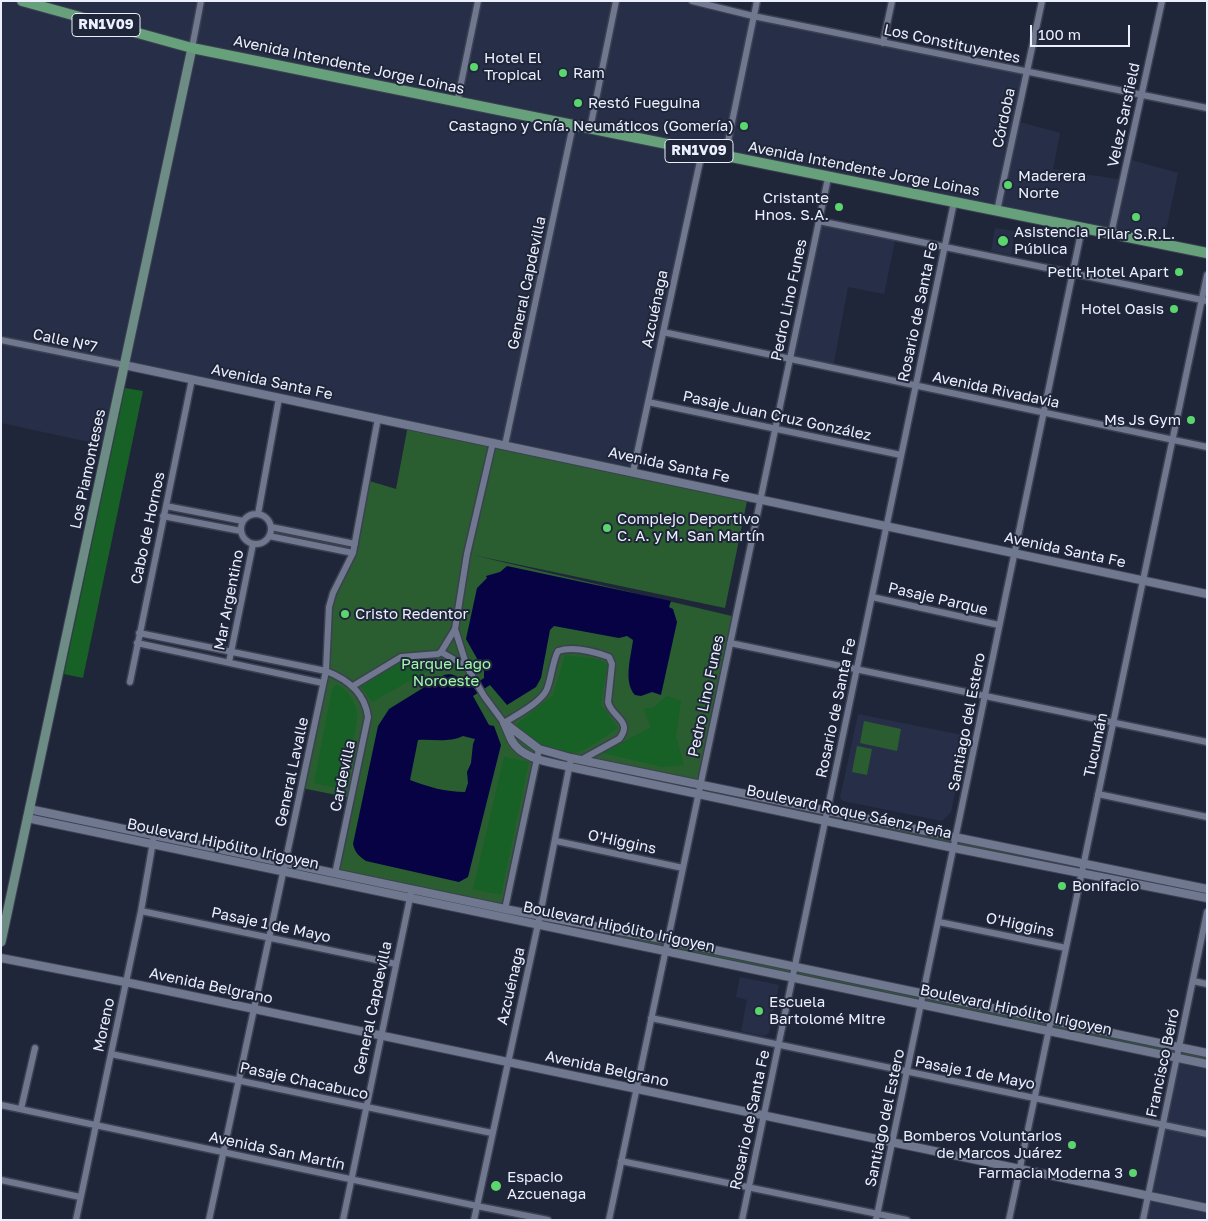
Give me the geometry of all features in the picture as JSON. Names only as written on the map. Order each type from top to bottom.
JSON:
[{"type":"main road","name":"RN1V09","points":[[22,1],[192,48]]},
{"type":"main road","name":"Avenida Intendente Jorge Loinas","points":[[192,48],[828,178],[1207,253]]},
{"type":"main road","name":"Los Piamonteses","points":[[1,942],[192,48]]},
{"type":"street","name":"Los Piamonteses","points":[[192,48],[201,1]]},
{"type":"street","points":[[457,102],[478,1]]},
{"type":"street","points":[[590,128],[616,1]]},
{"type":"street","name":"Los Constituyentes","points":[[692,1],[754,16],[1026,73],[1207,108]]},
{"type":"street","points":[[725,156],[756,1]]},
{"type":"street","points":[[884,43],[892,1]]},
{"type":"street","name":"Córdoba","points":[[997,211],[1042,1]]},
{"type":"street","name":"Velez Sarsfield","points":[[1111,234],[1162,1]]},
{"type":"street","name":"General Capdevilla","points":[[505,445],[573,125]]},
{"type":"street","name":"Azcuénaga","points":[[633,472],[702,152]]},
{"type":"street","name":"Pedro Lino Funes","points":[[609,1220],[828,178]]},
{"type":"street","name":"Rosario de Santa Fe","points":[[742,1220],[954,202]]},
{"type":"street","points":[[818,221],[1204,301]]},
{"type":"street","name":"Santiago del Estero","points":[[877,1217],[1082,228]]},
{"type":"street","name":"Tucumán","points":[[1009,1220],[1172,440],[1204,301],[1207,275]]},
{"type":"street","name":"Avenida Rivadavia","points":[[663,332],[1207,447]]},
{"type":"street","name":"Calle Nº7","points":[[1,340],[124,365]]},
{"type":"street","name":"Avenida Santa Fe","points":[[124,365],[1207,594]]},
{"type":"street","name":"Cabo de Hornos","points":[[130,682],[192,379]]},
{"type":"street","points":[[258,514],[280,398]]},
{"type":"street","name":"Pasaje Juan Cruz González","points":[[648,402],[901,455]]},
{"type":"street","name":"General Lavalle","points":[[209,1220],[326,671],[329,607],[333,594],[353,553],[378,418]]},
{"type":"street","points":[[139,633],[326,671],[337,675],[353,686],[401,657],[433,656],[441,652],[455,629],[466,554],[492,442]]},
{"type":"street","points":[[166,506],[243,521]]},
{"type":"street","points":[[258,514],[265,517],[271,527],[269,536],[262,543],[253,544],[245,539],[241,531],[243,521],[250,516],[258,514]]},
{"type":"street","points":[[163,516],[241,531]]},
{"type":"street","points":[[271,527],[354,544]]},
{"type":"street","points":[[269,536],[353,553]]},
{"type":"street","name":"Mar Argentino","points":[[229,662],[253,544]]},
{"type":"street","name":"Pasaje Parque","points":[[872,597],[999,625]]},
{"type":"street","name":"Boulevard Roque Sáenz Peña","points":[[455,629],[467,667],[474,680],[504,723],[513,743],[524,754],[570,767],[698,795],[1207,898]]},
{"type":"street","points":[[138,643],[323,682]]},
{"type":"street","points":[[730,643],[1207,742]]},
{"type":"street","points":[[504,723],[544,696],[552,672],[554,658],[558,651],[566,649],[609,657],[612,664],[609,708],[621,720],[624,727],[623,735],[581,760]]},
{"type":"street","points":[[441,652],[467,667]]},
{"type":"street","name":"Cardevilla","points":[[336,874],[368,717],[368,711],[353,686]]},
{"type":"street","name":"Boulevard Roque Sáenz Peña","points":[[504,723],[539,749],[571,758],[1207,888]]},
{"type":"street","points":[[505,909],[539,749]]},
{"type":"street","name":"Azcuénaga","points":[[474,1220],[556,841],[571,758]]},
{"type":"street","points":[[1098,794],[1207,817]]},
{"type":"street","name":"Boulevard Hipólito Irigoyen","points":[[28,814],[411,893],[540,915],[667,940],[1207,1053]]},
{"type":"street","name":"Moreno","points":[[76,1220],[141,910],[154,839]]},
{"type":"street","name":"O'Higgins","points":[[556,841],[683,868]]},
{"type":"street","name":"Boulevard Hipólito Irigoyen","points":[[284,867],[336,874],[538,924],[1207,1064]]},
{"type":"street","name":"General Capdevilla","points":[[343,1220],[365,1106],[411,893]]},
{"type":"street","name":"Pasaje 1 de Mayo","points":[[141,910],[396,964]]},
{"type":"street","name":"Francisco Beiró","points":[[1143,1220],[1207,912]]},
{"type":"street","name":"O'Higgins","points":[[939,922],[1066,948]]},
{"type":"street","name":"Avenida Belgrano","points":[[1,958],[125,982],[380,1037],[1207,1208]]},
{"type":"street","points":[[1193,981],[1207,984]]},
{"type":"street","name":"Pasaje 1 de Mayo","points":[[651,1018],[1207,1134]]},
{"type":"street","points":[[21,1109],[35,1048]]},
{"type":"street","name":"Pasaje Chacabuco","points":[[111,1054],[492,1133]]},
{"type":"street","name":"Avenida San Martín","points":[[1,1105],[548,1220]]},
{"type":"street","points":[[621,1161],[749,1187],[877,1217],[907,1220]]},
{"type":"street","points":[[1,1180],[80,1197]]},
{"type":"shaded area","points":[[1,1],[692,1],[1027,73],[1016,121],[1060,133],[1053,169],[1123,180],[1128,159],[1178,173],[1163,245],[702,152],[633,472],[125,365],[108,446],[1,423]]},
{"type":"shaded area","points":[[819,221],[896,236],[884,294],[848,287],[833,368],[789,358]]},
{"type":"shaded area","name":"Asistencia Pública","points":[[995,228],[1015,231],[1011,255],[991,251]]},
{"type":"shaded area","points":[[507,566],[671,601],[669,607],[673,609],[677,622],[661,695],[652,692],[641,696],[635,695],[631,690],[629,669],[633,640],[627,636],[619,638],[554,626],[550,630],[541,678],[536,687],[507,705],[490,685],[473,696],[489,725],[494,726],[501,745],[468,877],[459,882],[366,861],[358,854],[353,844],[378,726],[389,709],[444,675],[455,676],[469,688],[484,678],[484,671],[466,639],[477,588],[487,578],[486,576],[500,572]],"holes":[[[463,736],[475,739],[471,763],[467,772],[468,783],[465,792],[437,789],[410,780],[418,740],[446,740]]]},
{"type":"shaded area","points":[[858,714],[967,736],[951,812],[942,821],[843,801],[840,798]]},
{"type":"shaded area","name":"Escuela Bartolomé Mitre","points":[[740,977],[779,985],[769,1033],[764,1036],[741,1031],[747,1000],[736,997]]},
{"type":"shaded area","points":[[1177,1058],[1207,1064],[1207,1220],[1143,1220]]},
{"type":"green space","points":[[125,388],[143,391],[83,678],[64,674]]},
{"type":"green space","name":"Parque Lago Noroeste","points":[[408,425],[493,442],[467,554],[471,555],[494,447],[747,501],[725,608],[473,555],[736,617],[701,784],[539,749],[506,908],[1207,1053],[1207,1064],[27,818],[29,809],[335,874],[351,798],[302,788],[323,683],[329,607],[353,553],[366,480],[396,489]]},
{"type":"green space","points":[[565,655],[599,659],[607,665],[601,705],[618,728],[590,747],[574,753],[558,751],[542,745],[512,728],[553,695]]},
{"type":"green space","points":[[401,662],[428,663],[431,665],[429,670],[372,702],[361,687]]},
{"type":"green space","points":[[337,684],[350,696],[357,712],[354,737],[343,789],[314,783],[332,689]]},
{"type":"green space","points":[[667,696],[681,701],[676,736],[684,765],[663,767],[602,753],[651,727],[643,708],[653,708]]},
{"type":"green space","points":[[864,721],[901,729],[897,751],[860,743]]},
{"type":"green space","points":[[857,746],[872,749],[867,775],[852,772]]},
{"type":"green space","points":[[504,757],[529,762],[501,895],[473,889]]},
{"type":"green space","points":[[594,765],[1207,892],[1207,896],[593,769]]},
{"type":"place","name":"Hotel El Tropical","points":[[474,67]]},
{"type":"place","name":"Ram","points":[[563,73]]},
{"type":"place","name":"Restó Fueguina","points":[[578,103]]},
{"type":"place","name":"Castagno y Cnía. Neumáticos (Gomería)","points":[[744,126]]},
{"type":"place","name":"Maderera Norte","points":[[1008,185]]},
{"type":"place","name":"Cristante Hnos. S.A.","points":[[839,207]]},
{"type":"place","name":"Pilar S.R.L.","points":[[1136,217]]},
{"type":"place","name":"Asistencia Pública","points":[[1003,241]]},
{"type":"place","name":"Petit Hotel Apart","points":[[1179,272]]},
{"type":"place","name":"Hotel Oasis","points":[[1174,309]]},
{"type":"place","name":"Ms Js Gym","points":[[1191,420]]},
{"type":"place","name":"Complejo Deportivo C. A. y M. San Martín","points":[[607,528]]},
{"type":"place","name":"Cristo Redentor","points":[[345,614]]},
{"type":"place","name":"Bonifacio","points":[[1062,886]]},
{"type":"place","name":"Escuela Bartolomé Mitre","points":[[759,1011]]},
{"type":"place","name":"Bomberos Voluntarios de Marcos Juárez","points":[[1072,1145]]},
{"type":"place","name":"Farmacia Moderna 3","points":[[1133,1173]]},
{"type":"place","name":"Espacio Azcuenaga","points":[[496,1186]]}]
